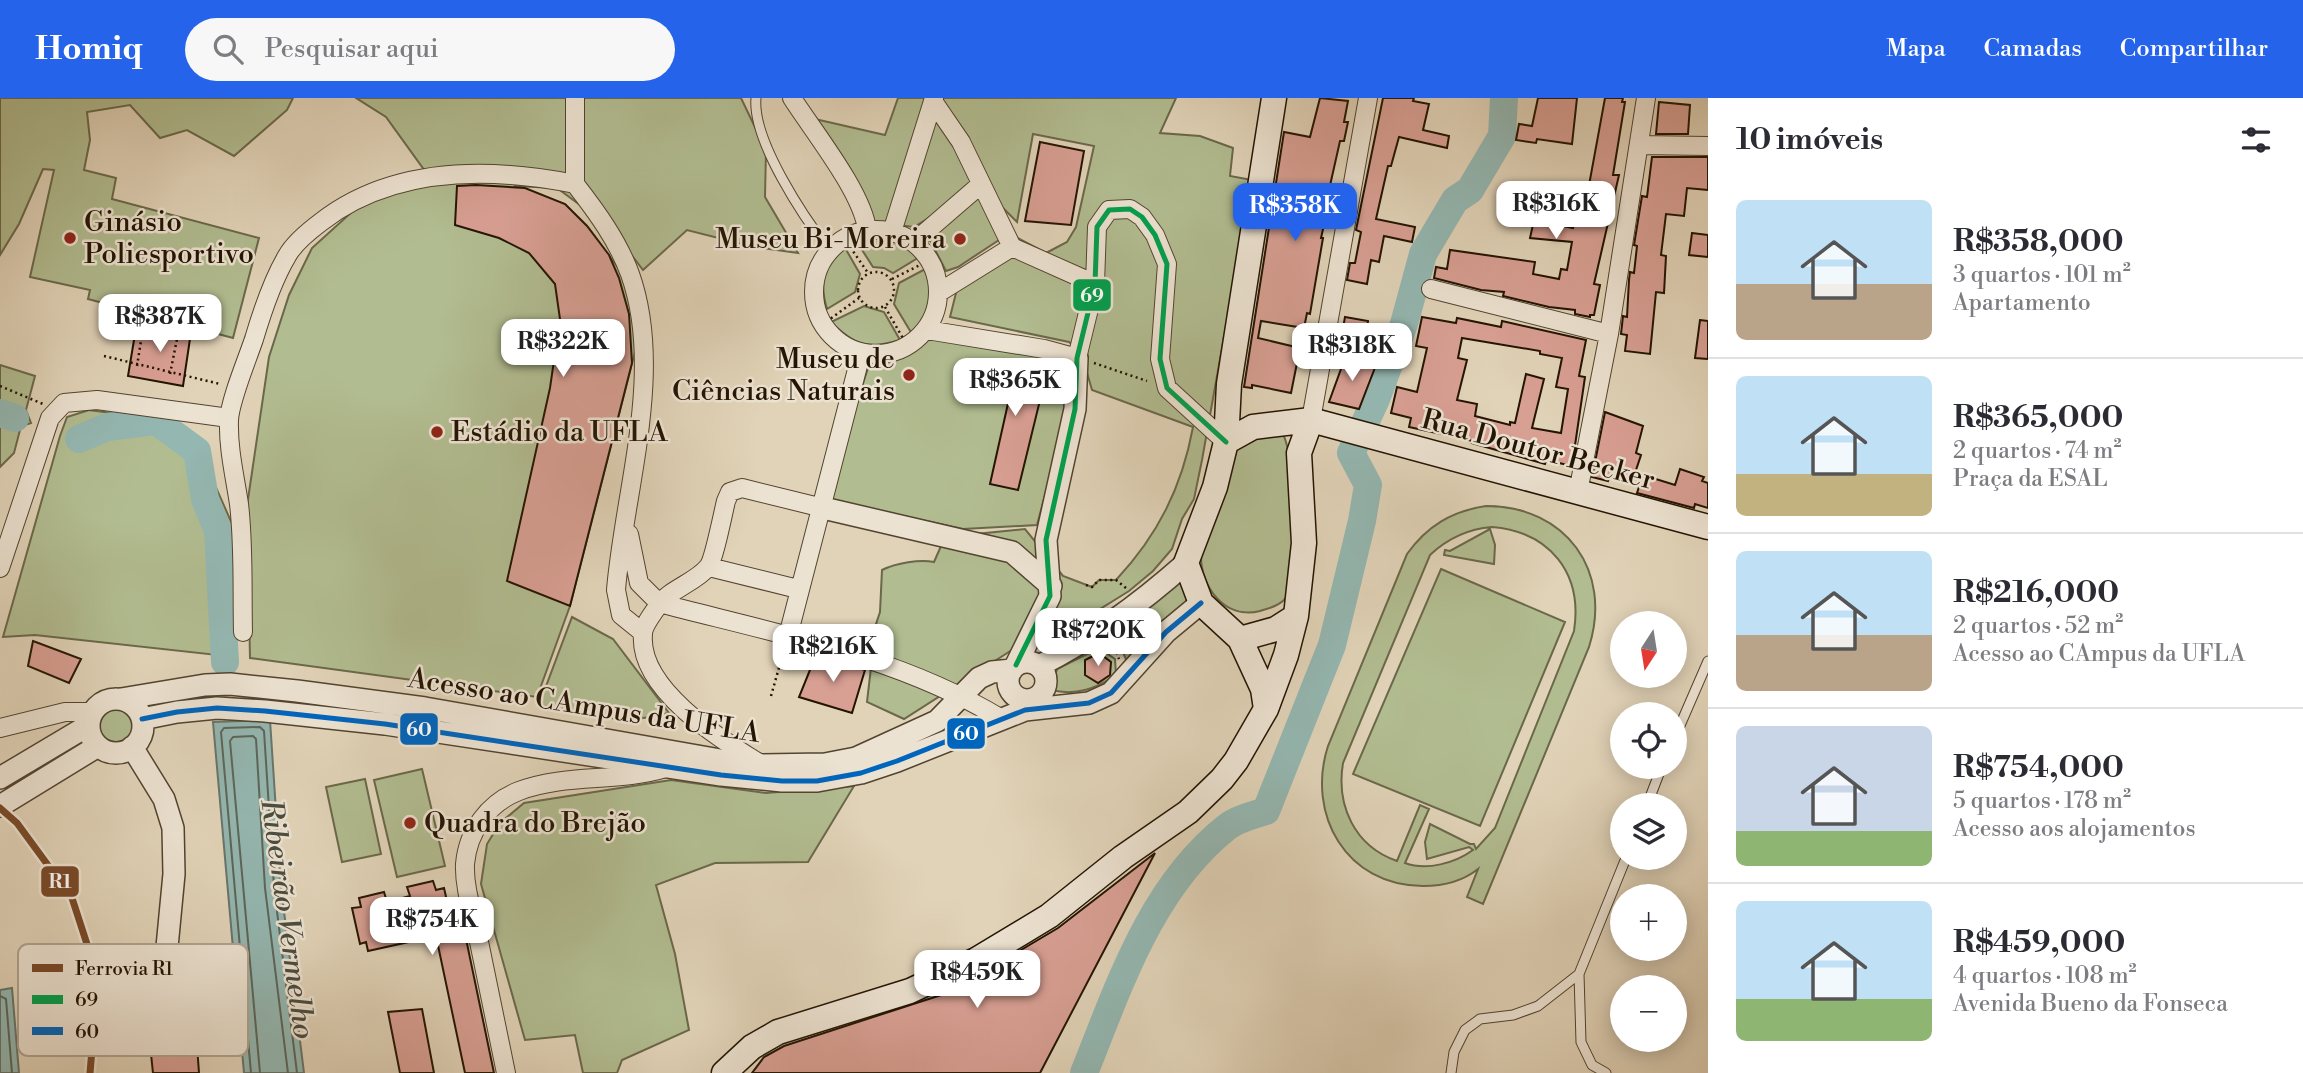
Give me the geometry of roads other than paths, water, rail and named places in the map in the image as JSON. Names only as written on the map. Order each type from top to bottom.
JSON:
[{"type":"main road","points":[[1266,709],[1262,689],[1240,639],[1201,603],[1186,563],[1215,486],[1226,442],[1228,400],[1274,98]]},
{"type":"main road","points":[[1226,442],[1253,427],[1228,400]]},
{"type":"main road","points":[[724,1073],[752,1047],[778,1032],[910,991],[976,960],[1049,916],[1123,857],[1188,812],[1236,761],[1266,709],[1286,656],[1296,616],[1304,544],[1299,453],[1311,420]]},
{"type":"main road","name":"Rua Doutor Becker","points":[[1253,427],[1311,420],[1708,527]]},
{"type":"main road","points":[[1279,423],[1299,453]]},
{"type":"main road","points":[[1240,639],[1276,629],[1296,616]]},
{"type":"street","points":[[575,98],[575,184],[621,253],[631,277],[643,341],[641,400],[627,520],[618,563],[617,605],[621,615],[642,632]]},
{"type":"street","points":[[792,98],[855,194],[866,220],[867,230]]},
{"type":"street","points":[[1311,420],[1368,98]]},
{"type":"street","points":[[1578,492],[1609,334],[1646,98]]},
{"type":"street","points":[[892,232],[934,100]]},
{"type":"street","points":[[934,100],[961,142],[1012,247],[1095,284]]},
{"type":"street","points":[[1640,145],[1708,146]]},
{"type":"street","points":[[243,632],[242,536],[232,467],[229,418],[260,319],[288,254],[308,232],[334,212],[361,197],[397,184],[460,173],[537,177],[575,184]]},
{"type":"street","points":[[914,242],[980,185]]},
{"type":"street","points":[[1014,667],[1031,663],[1039,666],[1044,673],[1046,682],[1043,691],[1026,705],[1010,690],[1008,676],[1045,610],[1051,586],[1046,540],[1074,409],[1077,358],[1095,284],[1097,227],[1109,210],[1130,209],[1142,217],[1155,235],[1167,264],[1160,359],[1167,388],[1226,442]]},
{"type":"street","points":[[867,230],[892,232],[914,242],[930,260],[939,284],[937,308],[927,330],[908,347],[885,355],[860,354],[838,343],[822,324],[813,301],[814,277],[830,251],[844,238],[867,230]]},
{"type":"street","points":[[938,293],[1012,247]]},
{"type":"street","points":[[1431,289],[1609,334]]},
{"type":"street","points":[[927,330],[1044,349],[1077,358]]},
{"type":"street","points":[[788,636],[860,354]]},
{"type":"street","points":[[0,568],[50,418],[64,403],[97,400],[229,418]]},
{"type":"street","points":[[762,765],[704,727],[673,699],[656,677],[646,655],[642,632],[659,603],[709,567],[730,492],[742,488],[1012,552],[1051,586]]},
{"type":"street","points":[[627,520],[631,555],[639,583],[659,603],[788,636],[890,667],[959,696],[999,718]]},
{"type":"street","points":[[1012,552],[1046,540]]},
{"type":"street","points":[[1039,666],[1073,649],[1186,563]]},
{"type":"street","points":[[709,567],[798,589]]},
{"type":"street","name":"Acesso ao CAmpus da UFLA","points":[[142,719],[217,708],[265,711],[385,724],[584,752],[669,767],[782,781],[817,781],[861,773],[897,761],[1026,705],[1089,703],[1111,692],[1166,632],[1201,603]]},
{"type":"street","name":"Acesso ao CAmpus da UFLA","points":[[91,718],[105,701],[205,685],[230,684],[425,708],[605,741],[762,765],[825,764],[856,758],[937,721],[979,678],[1014,667]]},
{"type":"street","points":[[91,718],[93,740],[98,746],[115,752],[132,747],[141,735],[142,719],[135,706],[121,699]]},
{"type":"street","points":[[0,728],[65,712],[91,718]]},
{"type":"street","points":[[0,778],[91,718]]},
{"type":"street","points":[[0,806],[98,746]]},
{"type":"street","points":[[132,747],[164,799],[173,828],[174,874],[167,944]]},
{"type":"street","points":[[567,779],[584,752]]},
{"type":"street","points":[[506,1073],[466,881],[469,846],[477,822],[495,805],[516,792],[567,779],[617,778],[669,767]]},
{"type":"lane","points":[[756,98],[759,120],[782,176],[802,215],[830,251]]},
{"type":"lane","points":[[1687,710],[1708,662]]},
{"type":"lane","points":[[1606,1073],[1592,1065],[1581,1042],[1579,974],[1621,870]]},
{"type":"lane","points":[[1451,1073],[1454,1052],[1465,1030],[1480,1019],[1513,1015],[1538,1006],[1579,974]]},
{"type":"water","name":"Ribeirão Vermelho","points":[[270,720],[281,887],[304,1073],[244,1073],[242,1056],[248,1056],[248,944],[233,944],[213,722]]},
{"type":"water","points":[[12,988],[19,1073],[0,1073],[0,990]]},
{"type":"waterway","name":"Ribeirão Vermelho","points":[[1084,1073],[1140,940],[1178,879],[1200,851],[1227,827],[1266,811],[1332,645],[1362,521],[1368,485],[1351,453],[1376,399],[1404,324],[1423,254],[1455,200],[1470,190],[1502,136],[1504,98]]},
{"type":"waterway","name":"Ribeirão Vermelho","points":[[0,413],[15,418]]},
{"type":"waterway","name":"Ribeirão Vermelho","points":[[79,439],[107,427],[156,421],[197,451],[205,499],[218,531],[225,662]]},
{"type":"rail line","name":"R1","points":[[0,808],[17,823],[72,898],[87,944]]},
{"type":"rail line","name":"R1","points":[[90,1073],[91,1056]]},
{"type":"place","name":"Ginásio Poliesportivo","points":[[70,238]]},
{"type":"place","name":"Museu Bi-Moreira","points":[[960,239]]},
{"type":"place","name":"Museu de Ciências Naturais","points":[[909,375]]},
{"type":"place","name":"Estádio da UFLA","points":[[437,432]]},
{"type":"place","name":"Quadra do Brejão","points":[[410,823]]}]
